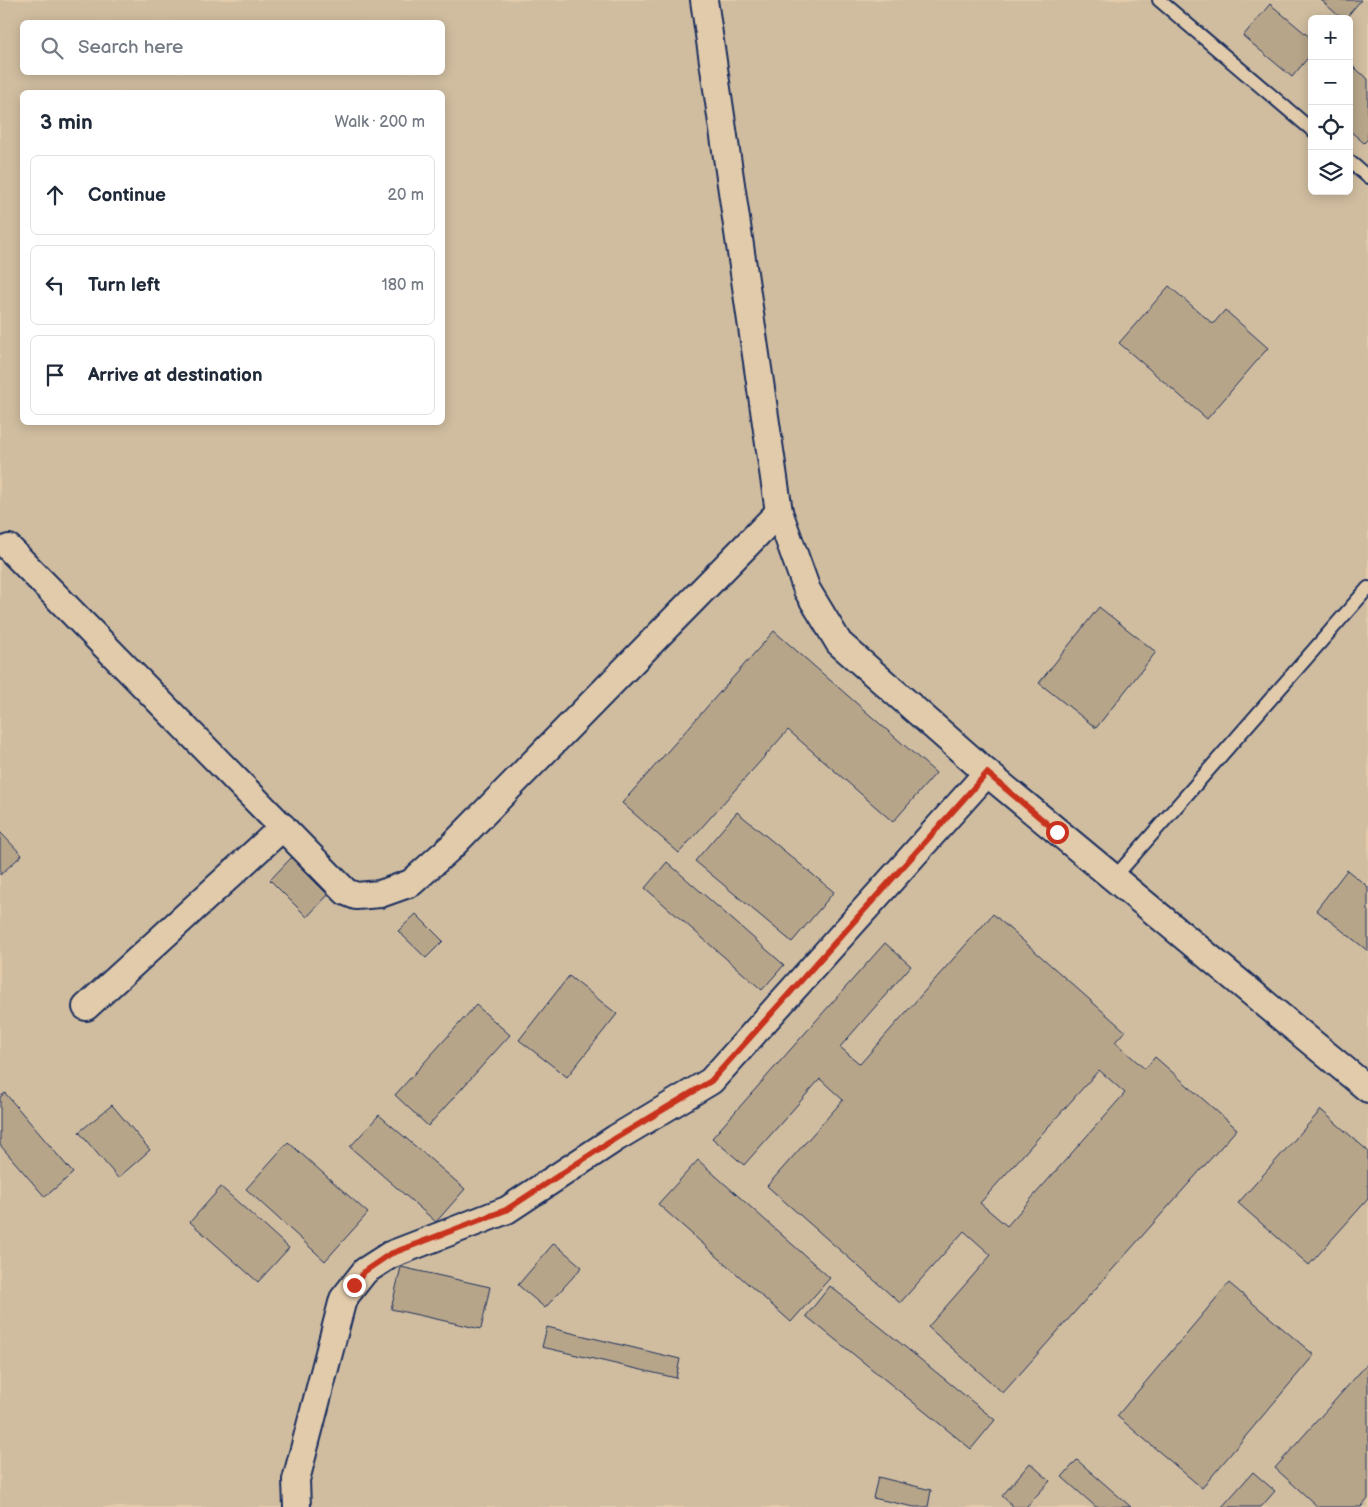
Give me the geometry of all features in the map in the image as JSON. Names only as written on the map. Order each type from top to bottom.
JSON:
[{"type":"street","points":[[704,0],[779,512],[807,590],[839,643],[987,773],[1368,1089]]},
{"type":"street","points":[[9,548],[346,892],[356,896],[380,894],[411,883],[450,848],[779,512]]},
{"type":"street","points":[[297,1507],[296,1480],[343,1299],[365,1271],[390,1254],[506,1210],[616,1138],[711,1081],[987,773]]},
{"type":"street","points":[[86,1007],[284,827]]},
{"type":"lane","points":[[1159,0],[1308,127]]},
{"type":"lane","points":[[1353,164],[1368,177]]},
{"type":"lane","points":[[1113,878],[1368,588]]},
{"type":"shaded area","points":[[0,0],[1368,0],[1368,1507],[0,1507]]},
{"type":"building","points":[[1321,0],[1361,0],[1348,15],[1338,15]]},
{"type":"building","points":[[1270,4],[1308,36],[1308,58],[1292,77],[1243,36]]},
{"type":"building","points":[[1353,66],[1368,79],[1368,139],[1364,143],[1353,133]]},
{"type":"building","points":[[1169,286],[1213,324],[1225,310],[1268,348],[1207,419],[1119,343]]},
{"type":"building","points":[[1099,607],[1156,652],[1096,728],[1039,683]]},
{"type":"building","points":[[774,631],[936,773],[893,822],[788,730],[679,853],[622,803]]},
{"type":"building","points":[[737,812],[834,892],[792,942],[695,861]]},
{"type":"building","points":[[0,832],[22,855],[0,875]]},
{"type":"building","points":[[291,858],[328,895],[307,917],[270,880]]},
{"type":"building","points":[[667,862],[784,965],[762,990],[645,888]]},
{"type":"building","points":[[1347,870],[1368,887],[1368,951],[1316,910]]},
{"type":"building","points":[[416,914],[443,941],[426,958],[398,931]]},
{"type":"building","points":[[993,914],[1125,1031],[1115,1042],[1145,1069],[1155,1057],[1237,1129],[1003,1393],[928,1327],[991,1255],[964,1231],[900,1303],[767,1186],[843,1100],[820,1079],[744,1165],[712,1138],[885,943],[911,966],[840,1047],[860,1064]],"holes":[[[1099,1070],[1125,1093],[1007,1226],[980,1203]]]},
{"type":"building","points":[[569,976],[617,1014],[567,1077],[519,1040]]},
{"type":"building","points":[[476,1005],[510,1035],[428,1126],[395,1095]]},
{"type":"building","points":[[5,1093],[73,1173],[45,1197],[0,1145],[0,1097]]},
{"type":"building","points":[[112,1105],[150,1150],[118,1178],[79,1132]]},
{"type":"building","points":[[1321,1110],[1368,1151],[1368,1199],[1309,1265],[1238,1203]]},
{"type":"building","points":[[379,1115],[465,1189],[436,1222],[350,1147]]},
{"type":"building","points":[[288,1142],[368,1213],[325,1261],[246,1189]]},
{"type":"building","points":[[698,1160],[830,1278],[791,1322],[658,1204]]},
{"type":"building","points":[[221,1187],[289,1248],[258,1282],[190,1222]]},
{"type":"building","points":[[554,1243],[582,1267],[545,1308],[518,1285]]},
{"type":"building","points":[[401,1267],[490,1287],[481,1329],[391,1309]]},
{"type":"building","points":[[1229,1283],[1314,1355],[1202,1488],[1117,1416]]},
{"type":"building","points":[[830,1286],[995,1420],[971,1449],[806,1316]]},
{"type":"building","points":[[547,1327],[680,1359],[676,1378],[542,1347]]},
{"type":"building","points":[[1368,1363],[1368,1499],[1361,1507],[1318,1507],[1275,1468]]},
{"type":"building","points":[[1077,1460],[1131,1507],[1096,1507],[1062,1477]]},
{"type":"building","points":[[1030,1463],[1050,1481],[1026,1507],[1014,1507],[1002,1496]]},
{"type":"building","points":[[1253,1472],[1275,1491],[1261,1507],[1222,1507]]},
{"type":"building","points":[[878,1477],[931,1490],[928,1507],[914,1507],[873,1498]]},
{"type":"route","points":[[354,1285],[365,1271],[390,1254],[506,1210],[616,1138],[711,1081],[987,773],[1057,832]]}]
